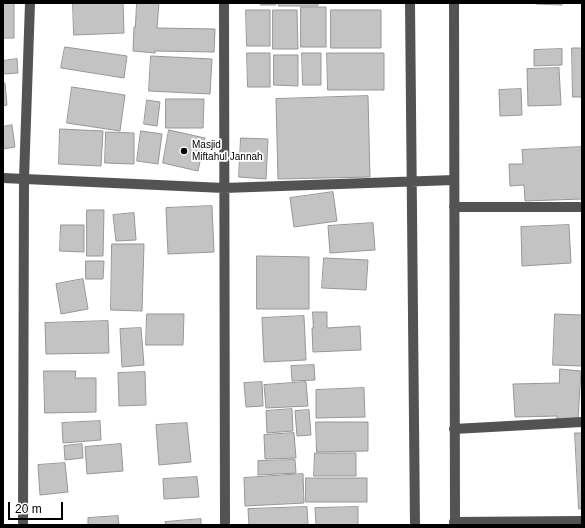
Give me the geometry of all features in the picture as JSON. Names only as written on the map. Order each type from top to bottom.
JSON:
[{"type":"street","points":[[23,525],[24,179],[30,3]]},
{"type":"street","points":[[224,3],[225,525]]},
{"type":"street","points":[[410,3],[413,182],[415,525]]},
{"type":"street","points":[[454,3],[455,523],[582,521]]},
{"type":"street","points":[[3,178],[224,188],[454,180]]},
{"type":"street","points":[[454,208],[582,207]]},
{"type":"street","points":[[454,430],[582,422]]},
{"type":"building","points":[[3,3],[14,3],[14,38],[3,38]]},
{"type":"building","points":[[73,3],[123,3],[124,33],[74,35]]},
{"type":"building","points":[[137,3],[159,3],[157,28],[215,29],[214,52],[155,51],[155,53],[133,51]]},
{"type":"building","points":[[261,3],[276,3],[276,5],[261,5]]},
{"type":"building","points":[[279,3],[318,3],[318,6],[279,6]]},
{"type":"building","points":[[562,3],[562,5],[536,4]]},
{"type":"building","points":[[301,7],[326,7],[326,47],[301,47]]},
{"type":"building","points":[[246,10],[270,10],[270,46],[247,46]]},
{"type":"building","points":[[273,10],[297,10],[298,49],[273,49]]},
{"type":"building","points":[[331,10],[381,10],[381,48],[331,48]]},
{"type":"building","points":[[65,47],[127,56],[124,78],[61,68]]},
{"type":"building","points":[[572,48],[582,48],[582,97],[573,97]]},
{"type":"building","points":[[562,49],[562,65],[534,66],[534,50]]},
{"type":"building","points":[[247,53],[270,53],[270,87],[248,87]]},
{"type":"building","points":[[302,53],[321,53],[321,85],[303,85]]},
{"type":"building","points":[[327,53],[384,53],[384,90],[328,90]]},
{"type":"building","points":[[274,55],[298,55],[298,86],[274,85]]},
{"type":"building","points":[[151,56],[212,59],[210,94],[149,91]]},
{"type":"building","points":[[17,59],[18,73],[3,74],[3,61]]},
{"type":"building","points":[[559,68],[561,105],[528,106],[527,69]]},
{"type":"building","points":[[3,83],[5,83],[7,105],[3,106]]},
{"type":"building","points":[[72,87],[125,95],[120,131],[67,123]]},
{"type":"building","points":[[521,89],[522,115],[500,116],[499,90]]},
{"type":"building","points":[[368,96],[370,177],[278,179],[276,99]]},
{"type":"building","points":[[166,99],[204,99],[203,128],[166,128]]},
{"type":"building","points":[[147,100],[160,102],[157,126],[144,124]]},
{"type":"building","points":[[12,125],[15,147],[3,149],[3,127]]},
{"type":"building","points":[[60,129],[103,131],[101,166],[59,164]]},
{"type":"building","name":"Masjid Miftahul Jannah","points":[[169,130],[205,138],[198,171],[163,163]]},
{"type":"building","points":[[141,131],[162,134],[158,164],[137,161]]},
{"type":"building","points":[[106,132],[134,133],[134,164],[105,163]]},
{"type":"building","points":[[241,138],[268,139],[266,179],[239,177]]},
{"type":"building","points":[[582,147],[582,199],[525,201],[524,185],[510,186],[509,164],[523,164],[522,150]]},
{"type":"building","points":[[333,192],[337,221],[294,227],[290,198]]},
{"type":"building","points":[[212,206],[214,252],[168,254],[166,208]]},
{"type":"building","points":[[87,210],[104,210],[103,256],[87,256]]},
{"type":"building","points":[[134,213],[136,240],[116,241],[113,215]]},
{"type":"building","points":[[373,223],[375,250],[330,253],[328,226]]},
{"type":"building","points":[[61,225],[84,225],[84,252],[60,251]]},
{"type":"building","points":[[569,225],[571,263],[522,266],[521,227]]},
{"type":"building","points":[[112,244],[144,244],[142,311],[111,310]]},
{"type":"building","points":[[257,256],[309,257],[309,309],[257,309]]},
{"type":"building","points":[[324,258],[368,260],[366,290],[322,288]]},
{"type":"building","points":[[86,261],[104,261],[103,279],[86,279]]},
{"type":"building","points":[[83,279],[88,309],[61,314],[56,284]]},
{"type":"building","points":[[313,312],[327,312],[327,328],[360,326],[361,350],[313,352]]},
{"type":"building","points":[[147,314],[184,314],[183,345],[146,345]]},
{"type":"building","points":[[555,314],[582,315],[582,366],[553,365]]},
{"type":"building","points":[[304,316],[306,360],[264,362],[262,318]]},
{"type":"building","points":[[108,321],[109,353],[46,354],[45,323]]},
{"type":"building","points":[[141,328],[144,365],[122,367],[120,329]]},
{"type":"building","points":[[314,365],[315,380],[292,381],[291,366]]},
{"type":"building","points":[[560,369],[581,371],[578,420],[557,419],[557,416],[515,417],[513,384],[559,383]]},
{"type":"building","points":[[44,371],[76,371],[75,378],[96,378],[96,412],[45,413]]},
{"type":"building","points":[[145,372],[146,405],[119,406],[118,373]]},
{"type":"building","points":[[262,382],[263,406],[246,407],[244,383]]},
{"type":"building","points":[[306,382],[308,406],[266,408],[264,385]]},
{"type":"building","points":[[364,388],[365,417],[316,418],[316,390]]},
{"type":"building","points":[[292,409],[293,431],[267,433],[266,411]]},
{"type":"building","points":[[309,410],[311,435],[297,436],[295,411]]},
{"type":"building","points":[[100,421],[101,440],[63,443],[62,423]]},
{"type":"building","points":[[316,422],[368,422],[368,451],[317,452]]},
{"type":"building","points":[[187,423],[191,462],[159,465],[156,425]]},
{"type":"building","points":[[294,433],[296,458],[265,459],[264,435]]},
{"type":"building","points":[[575,433],[582,433],[582,508],[579,509]]},
{"type":"building","points":[[82,444],[83,458],[65,460],[64,446]]},
{"type":"building","points":[[121,444],[123,471],[87,474],[85,447]]},
{"type":"building","points":[[315,453],[356,453],[356,476],[314,476]]},
{"type":"building","points":[[295,460],[296,473],[258,475],[258,461]]},
{"type":"building","points":[[65,463],[68,492],[40,495],[38,465]]},
{"type":"building","points":[[303,474],[304,503],[245,506],[244,478]]},
{"type":"building","points":[[197,477],[199,497],[164,499],[163,479]]},
{"type":"building","points":[[306,478],[367,478],[367,502],[306,502]]},
{"type":"building","points":[[307,507],[308,525],[249,525],[248,509]]},
{"type":"building","points":[[358,507],[358,525],[316,525],[315,508]]},
{"type":"building","points":[[118,516],[119,525],[88,525],[88,518]]},
{"type":"building","points":[[201,519],[201,525],[166,525],[165,522]]},
{"type":"place","name":"Masjid Miftahul Jannah","points":[[184,151]]}]
